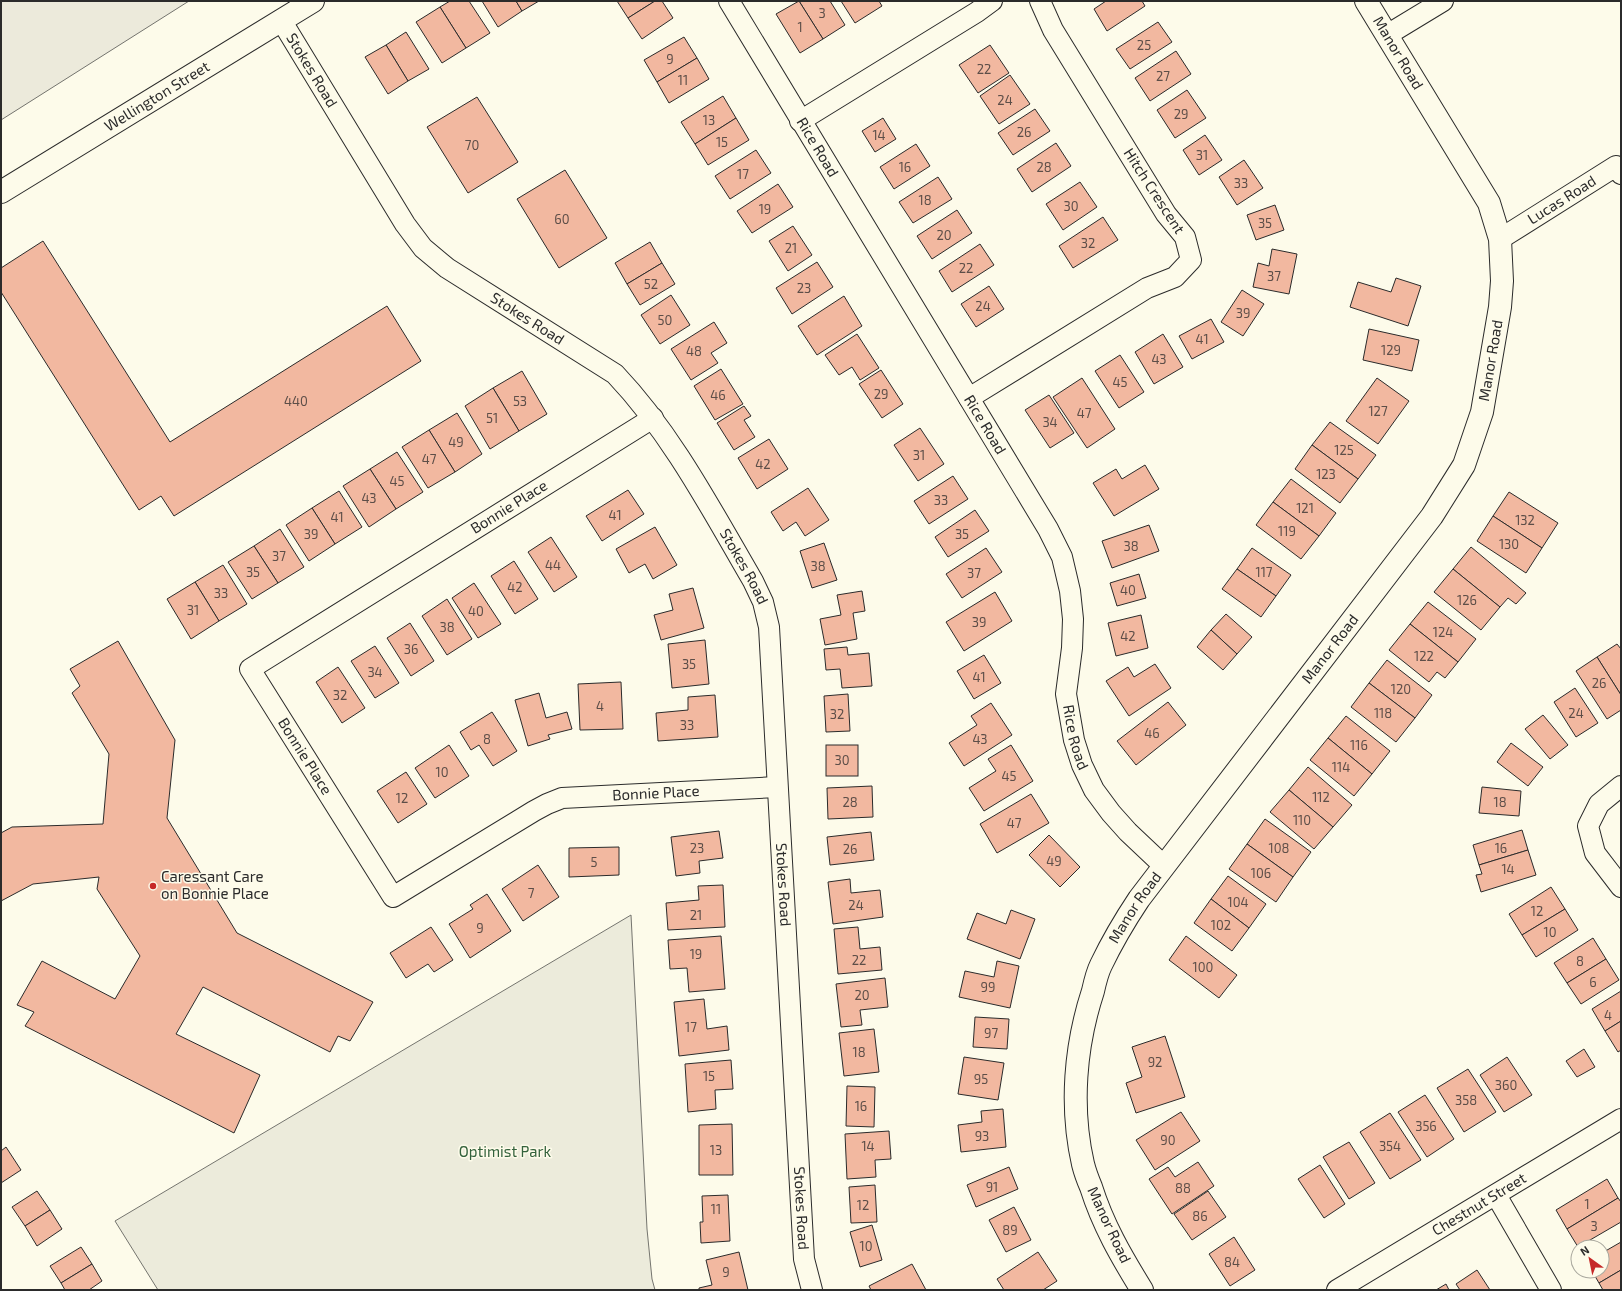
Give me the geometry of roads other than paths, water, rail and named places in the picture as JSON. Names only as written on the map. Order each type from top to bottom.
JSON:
[{"type":"street","name":"Wellington Street","points":[[1,192],[313,1]]},
{"type":"street","name":"Rice Road","points":[[729,1],[800,121],[1048,528],[1062,557],[1070,591],[1073,619],[1072,648],[1066,694],[1074,740],[1082,765],[1094,790],[1111,813],[1128,832],[1164,866]]},
{"type":"street","points":[[800,121],[977,12],[992,1]]},
{"type":"street","name":"Hitch Crescent","points":[[969,398],[1147,288],[1175,277],[1191,260],[1185,237],[1166,214],[1054,30],[1040,1]]},
{"type":"street","name":"Manor Road","points":[[1142,1290],[1116,1248],[1097,1207],[1083,1165],[1077,1122],[1076,1079],[1080,1039],[1100,966],[1139,899],[1432,516],[1464,465],[1482,412],[1500,307],[1502,281],[1500,239],[1489,203],[1366,1]]},
{"type":"street","points":[[1387,35],[1443,1]]},
{"type":"street","name":"Stokes Road","points":[[281,20],[405,224],[423,248],[447,268],[615,374],[635,394],[678,453],[753,581],[763,602],[769,627],[804,1259],[812,1290]]},
{"type":"street","name":"Lucas Road","points":[[1500,239],[1616,166],[1621,174]]},
{"type":"street","name":"Bonnie Place","points":[[653,418],[250,669],[393,897],[534,811],[562,798],[777,787]]},
{"type":"street","points":[[1621,786],[1599,804],[1588,826],[1595,853],[1621,887]]},
{"type":"street","name":"Chestnut Street","points":[[1337,1290],[1496,1196],[1621,1119]]},
{"type":"street","points":[[1496,1196],[1551,1290]]},
{"type":"place","name":"Caressant Care on Bonnie Place","points":[[153,886]]},
{"type":"park label","name":"Optimist Park","points":[[505,1152]]}]
